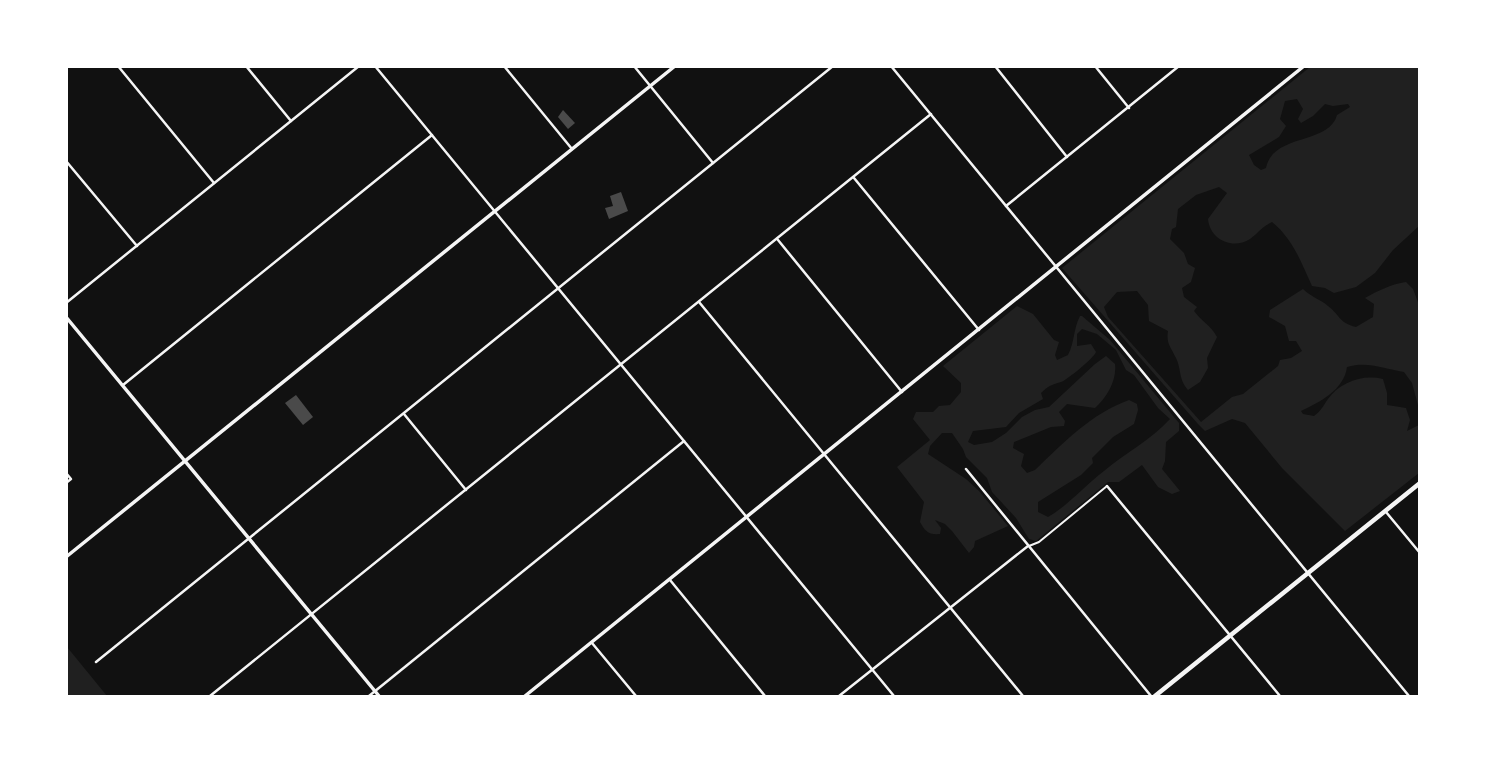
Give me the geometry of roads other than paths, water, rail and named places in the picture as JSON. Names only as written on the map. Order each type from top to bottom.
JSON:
[{"type":"main road","points":[[1153,696],[1419,483]]},
{"type":"street","points":[[118,66],[215,183]]},
{"type":"street","points":[[246,66],[292,121]]},
{"type":"street","points":[[66,303],[359,66]]},
{"type":"street","points":[[375,66],[894,696]]},
{"type":"street","points":[[504,66],[572,149]]},
{"type":"street","points":[[634,66],[713,163]]},
{"type":"street","points":[[66,557],[675,66]]},
{"type":"street","points":[[96,662],[832,66]]},
{"type":"street","points":[[891,66],[1409,696]]},
{"type":"street","points":[[995,66],[1068,157]]},
{"type":"street","points":[[1095,66],[1129,108]]},
{"type":"street","points":[[1006,206],[1179,66]]},
{"type":"street","points":[[525,696],[1304,66]]},
{"type":"street","points":[[210,696],[931,114]]},
{"type":"street","points":[[123,385],[432,135]]},
{"type":"street","points":[[66,160],[137,246]]},
{"type":"street","points":[[853,177],[979,330]]},
{"type":"street","points":[[777,239],[902,392]]},
{"type":"street","points":[[699,302],[1023,696]]},
{"type":"street","points":[[66,317],[377,694]]},
{"type":"street","points":[[404,413],[466,490]]},
{"type":"street","points":[[369,696],[377,694],[684,441]]},
{"type":"street","points":[[966,469],[1153,696]]},
{"type":"street","points":[[66,473],[71,479],[66,482]]},
{"type":"street","points":[[1107,486],[1280,696]]},
{"type":"street","points":[[1385,511],[1419,553]]},
{"type":"street","points":[[839,696],[874,671],[1028,546]]},
{"type":"street","points":[[669,580],[765,696]]},
{"type":"street","points":[[592,643],[636,696]]},
{"type":"lane","points":[[1028,546],[1039,541],[1107,486]]}]
